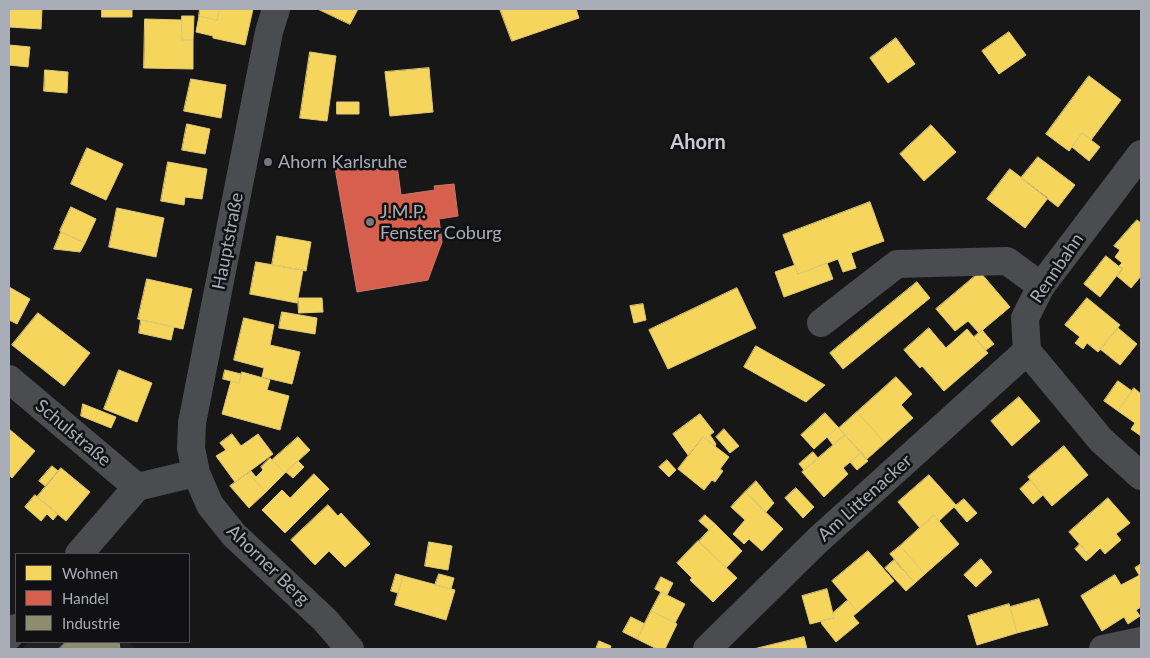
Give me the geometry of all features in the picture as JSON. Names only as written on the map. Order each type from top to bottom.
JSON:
[{"type":"street","name":"Hauptstraße","points":[[196,474],[191,448],[192,423],[267,42],[276,9]]},
{"type":"street","name":"Rennbahn","points":[[1027,351],[1025,318],[1041,286],[1141,154]]},
{"type":"street","points":[[821,322],[896,264],[1007,261],[1041,286]]},
{"type":"street","points":[[1027,351],[1101,440],[1141,476]]},
{"type":"street","name":"Am Littenacker","points":[[706,649],[818,540],[1027,351]]},
{"type":"street","name":"Schulstraße","points":[[9,379],[137,487]]},
{"type":"street","points":[[80,553],[137,487],[196,474]]},
{"type":"street","name":"Ahorner Berg","points":[[196,474],[210,505],[234,535],[325,620],[350,649]]},
{"type":"street","points":[[1102,649],[1141,640]]},
{"type":"shaded area","points":[[27,643],[129,643],[137,649],[22,649]]},
{"type":"building: Wohnen","points":[[9,9],[42,9],[41,29],[9,27]]},
{"type":"building: Wohnen","points":[[102,9],[132,9],[132,17],[102,17]]},
{"type":"building: Wohnen","points":[[200,9],[219,9],[217,20],[199,16]]},
{"type":"building: Wohnen","points":[[219,9],[253,9],[245,45],[196,32],[199,16],[217,20]]},
{"type":"building: Wohnen","points":[[318,9],[358,9],[350,24]]},
{"type":"building: Wohnen","points":[[500,9],[576,9],[579,18],[512,41]]},
{"type":"building: Wohnen","points":[[182,16],[194,16],[193,40],[182,40]]},
{"type":"building: Wohnen","points":[[145,19],[182,20],[182,40],[193,40],[193,69],[144,68]]},
{"type":"building: Wohnen","points":[[1009,32],[1026,55],[999,74],[982,51]]},
{"type":"building: Wohnen","points":[[896,38],[915,64],[888,83],[870,58]]},
{"type":"building: Wohnen","points":[[9,45],[30,47],[28,67],[9,65]]},
{"type":"building: Wohnen","points":[[310,52],[336,56],[327,121],[300,118]]},
{"type":"building: Wohnen","points":[[429,68],[433,112],[390,116],[385,72]]},
{"type":"building: Wohnen","points":[[45,70],[68,72],[67,93],[44,91]]},
{"type":"building: Wohnen","points":[[1089,76],[1121,100],[1091,140],[1082,133],[1069,151],[1046,134]]},
{"type":"building: Wohnen","points":[[191,79],[226,85],[221,118],[184,111]]},
{"type":"building: Wohnen","points":[[337,102],[359,102],[359,114],[337,114]]},
{"type":"building: Wohnen","points":[[187,124],[210,129],[205,154],[182,150]]},
{"type":"building: Wohnen","points":[[931,125],[956,152],[924,181],[900,154]]},
{"type":"building: Wohnen","points":[[1082,133],[1100,147],[1089,161],[1072,147]]},
{"type":"building: Wohnen","points":[[87,148],[123,164],[106,200],[71,184]]},
{"type":"building: Wohnen","points":[[1038,157],[1075,185],[1058,207],[1021,178]]},
{"type":"building: Wohnen","points":[[168,162],[207,169],[202,199],[185,197],[184,205],[161,201]]},
{"type":"building: Wohnen","points":[[1010,169],[1048,198],[1025,228],[987,199]]},
{"type":"building: Wohnen","points":[[870,202],[884,241],[851,253],[856,268],[843,272],[838,259],[798,274],[783,235]]},
{"type":"building: Wohnen","points":[[71,207],[96,219],[85,243],[60,231]]},
{"type":"building: Wohnen","points":[[117,208],[164,218],[156,257],[109,247]]},
{"type":"building: Wohnen","points":[[1137,220],[1141,223],[1141,276],[1131,288],[1117,276],[1123,269],[1119,266],[1122,263],[1115,257],[1120,250],[1114,246]]},
{"type":"building: Wohnen","points":[[61,232],[85,243],[80,252],[54,249]]},
{"type":"building: Wohnen","points":[[277,236],[311,242],[306,271],[272,265]]},
{"type":"building: Wohnen","points":[[1106,256],[1122,269],[1100,297],[1084,284]]},
{"type":"building: Wohnen","points":[[256,262],[303,270],[297,303],[250,294]]},
{"type":"building: Wohnen","points":[[827,263],[833,279],[784,297],[775,272],[795,265],[798,274]]},
{"type":"building: Wohnen","points":[[980,272],[1010,307],[979,333],[968,321],[955,331],[936,309]]},
{"type":"building: Wohnen","points":[[147,279],[192,289],[183,329],[138,319]]},
{"type":"building: Wohnen","points":[[917,282],[930,298],[843,369],[830,353]]},
{"type":"building: Wohnen","points":[[9,287],[30,299],[17,324],[9,320]]},
{"type":"building: Wohnen","points":[[737,288],[756,328],[668,369],[649,330]]},
{"type":"building: Wohnen","points":[[298,298],[322,298],[323,312],[299,313]]},
{"type":"building: Wohnen","points":[[1087,298],[1120,325],[1098,352],[1087,343],[1083,349],[1075,343],[1080,337],[1065,325]]},
{"type":"building: Wohnen","points":[[643,304],[646,320],[634,323],[630,306]]},
{"type":"building: Wohnen","points":[[282,312],[317,318],[315,334],[279,328]]},
{"type":"building: Wohnen","points":[[38,313],[90,353],[64,386],[12,345]]},
{"type":"building: Wohnen","points":[[244,318],[274,325],[270,345],[300,352],[292,384],[262,377],[264,368],[234,360]]},
{"type":"building: Wohnen","points":[[141,320],[174,327],[171,340],[139,333]]},
{"type":"building: Wohnen","points":[[929,328],[946,348],[967,329],[988,353],[944,391],[922,366],[920,368],[904,350]]},
{"type":"building: Wohnen","points":[[1118,328],[1137,344],[1120,365],[1100,349]]},
{"type":"building: Wohnen","points":[[982,330],[994,344],[986,350],[974,337]]},
{"type":"building: Wohnen","points":[[756,346],[825,385],[806,402],[744,367]]},
{"type":"building: Wohnen","points":[[119,370],[152,383],[137,422],[104,409]]},
{"type":"building: Wohnen","points":[[225,370],[241,374],[239,383],[223,379]]},
{"type":"building: Wohnen","points":[[242,372],[270,380],[267,390],[289,396],[280,430],[222,414],[231,381],[239,383]]},
{"type":"building: Wohnen","points":[[896,377],[912,394],[901,405],[913,418],[885,443],[857,412]]},
{"type":"building: Wohnen","points":[[1118,381],[1132,391],[1118,411],[1104,401]]},
{"type":"building: Wohnen","points":[[1134,388],[1141,394],[1141,436],[1131,429],[1135,423],[1118,411]]},
{"type":"building: Wohnen","points":[[1019,397],[1040,421],[1012,446],[991,421]]},
{"type":"building: Wohnen","points":[[83,404],[116,417],[111,428],[81,416]]},
{"type":"building: Wohnen","points":[[857,412],[885,443],[867,459],[839,428]]},
{"type":"building: Wohnen","points":[[825,413],[838,427],[814,449],[801,435]]},
{"type":"building: Wohnen","points":[[700,414],[714,432],[710,435],[716,444],[715,446],[703,437],[688,455],[673,434]]},
{"type":"building: Wohnen","points":[[838,427],[845,435],[833,445],[827,437]]},
{"type":"building: Wohnen","points":[[9,429],[35,451],[12,478],[9,475]]},
{"type":"building: Wohnen","points":[[724,429],[739,446],[730,453],[716,437]]},
{"type":"building: Wohnen","points":[[232,434],[241,446],[258,434],[273,454],[235,482],[216,456],[226,450],[220,443]]},
{"type":"building: Wohnen","points":[[845,435],[861,453],[843,468],[848,474],[824,497],[802,472]]},
{"type":"building: Wohnen","points":[[298,437],[310,450],[285,473],[272,460]]},
{"type":"building: Wohnen","points":[[703,437],[729,457],[720,469],[723,471],[715,482],[712,480],[704,490],[678,469]]},
{"type":"building: Wohnen","points":[[1064,446],[1088,475],[1052,506],[1028,477]]},
{"type":"building: Wohnen","points":[[813,452],[818,458],[804,470],[799,464]]},
{"type":"building: Wohnen","points":[[861,453],[868,461],[857,470],[850,462]]},
{"type":"building: Wohnen","points":[[270,458],[285,473],[266,492],[248,473],[251,471],[256,477],[263,470],[261,467]]},
{"type":"building: Wohnen","points":[[667,460],[676,470],[669,477],[659,467]]},
{"type":"building: Wohnen","points":[[298,461],[304,467],[293,478],[286,472]]},
{"type":"building: Wohnen","points":[[52,466],[58,471],[45,486],[39,481]]},
{"type":"building: Wohnen","points":[[61,468],[90,492],[66,521],[37,497]]},
{"type":"building: Wohnen","points":[[248,473],[266,492],[249,508],[230,486]]},
{"type":"building: Wohnen","points":[[314,474],[329,489],[285,533],[262,510],[282,490],[290,498]]},
{"type":"building: Wohnen","points":[[929,475],[956,505],[939,521],[934,515],[920,528],[898,502]]},
{"type":"building: Wohnen","points":[[1030,480],[1043,495],[1033,504],[1020,489]]},
{"type":"building: Wohnen","points":[[756,481],[774,503],[766,512],[745,492]]},
{"type":"building: Wohnen","points":[[796,488],[814,507],[803,518],[785,498]]},
{"type":"building: Wohnen","points":[[745,492],[783,529],[762,551],[749,539],[744,544],[733,534],[745,520],[731,507]]},
{"type":"building: Wohnen","points":[[35,495],[58,514],[53,520],[47,514],[41,521],[25,507]]},
{"type":"building: Wohnen","points":[[1108,498],[1130,523],[1116,534],[1121,540],[1105,554],[1100,548],[1091,557],[1069,532]]},
{"type":"building: Wohnen","points":[[964,499],[977,513],[967,522],[954,507]]},
{"type":"building: Wohnen","points":[[328,505],[338,516],[341,513],[370,544],[345,567],[329,551],[315,565],[291,540]]},
{"type":"building: Wohnen","points":[[705,515],[715,524],[709,530],[699,521]]},
{"type":"building: Wohnen","points":[[934,515],[959,544],[925,574],[900,546]]},
{"type":"building: Wohnen","points":[[715,524],[742,551],[726,568],[699,541]]},
{"type":"building: Wohnen","points":[[698,541],[737,578],[713,602],[690,580],[692,578],[677,563]]},
{"type":"building: Wohnen","points":[[429,542],[452,546],[448,570],[425,566]]},
{"type":"building: Wohnen","points":[[1080,544],[1091,557],[1086,561],[1075,549]]},
{"type":"building: Wohnen","points":[[900,546],[925,574],[915,583],[890,554]]},
{"type":"building: Wohnen","points":[[868,551],[894,581],[858,612],[832,581]]},
{"type":"building: Wohnen","points":[[981,559],[992,572],[976,587],[964,575]]},
{"type":"building: Wohnen","points":[[894,560],[915,583],[906,591],[885,568]]},
{"type":"building: Wohnen","points":[[1141,564],[1141,578],[1135,568]]},
{"type":"building: Wohnen","points":[[396,574],[403,576],[398,593],[391,591]]},
{"type":"building: Wohnen","points":[[439,574],[454,578],[451,589],[435,585]]},
{"type":"building: Wohnen","points":[[1115,575],[1121,585],[1140,575],[1141,607],[1136,610],[1140,616],[1128,624],[1124,617],[1102,631],[1081,596]]},
{"type":"building: Wohnen","points":[[403,576],[455,590],[446,620],[395,605]]},
{"type":"building: Wohnen","points":[[661,577],[673,583],[667,595],[655,589]]},
{"type":"building: Wohnen","points":[[827,589],[834,618],[810,624],[802,596]]},
{"type":"building: Wohnen","points":[[661,592],[685,604],[675,623],[651,611]]},
{"type":"building: Wohnen","points":[[1039,599],[1048,625],[1017,633],[1010,607]]},
{"type":"building: Wohnen","points":[[848,600],[858,612],[853,616],[859,623],[836,642],[821,623],[823,620],[834,618],[833,613]]},
{"type":"building: Wohnen","points":[[1009,604],[1017,633],[977,645],[968,616]]},
{"type":"building: Wohnen","points":[[651,611],[677,624],[665,649],[657,649],[637,639]]},
{"type":"building: Wohnen","points":[[631,617],[645,624],[637,639],[623,632]]},
{"type":"building: Wohnen","points":[[804,637],[807,649],[754,649]]},
{"type":"building: Wohnen","points":[[599,641],[611,646],[610,649],[596,649]]},
{"type":"building: Handel","points":[[367,162],[368,171],[397,165],[401,195],[435,190],[434,186],[454,184],[458,216],[439,219],[442,242],[428,280],[357,292],[335,168]]},
{"type":"building: Industrie","points":[[65,643],[119,643],[120,649],[59,649]]},
{"type":"place","name":"Ahorn Karlsruhe","points":[[268,162]]},
{"type":"place","name":"J.M.P. Fenster Coburg","points":[[370,222]]},
{"type":"district","name":"Ahorn","points":[[698,143]]}]
